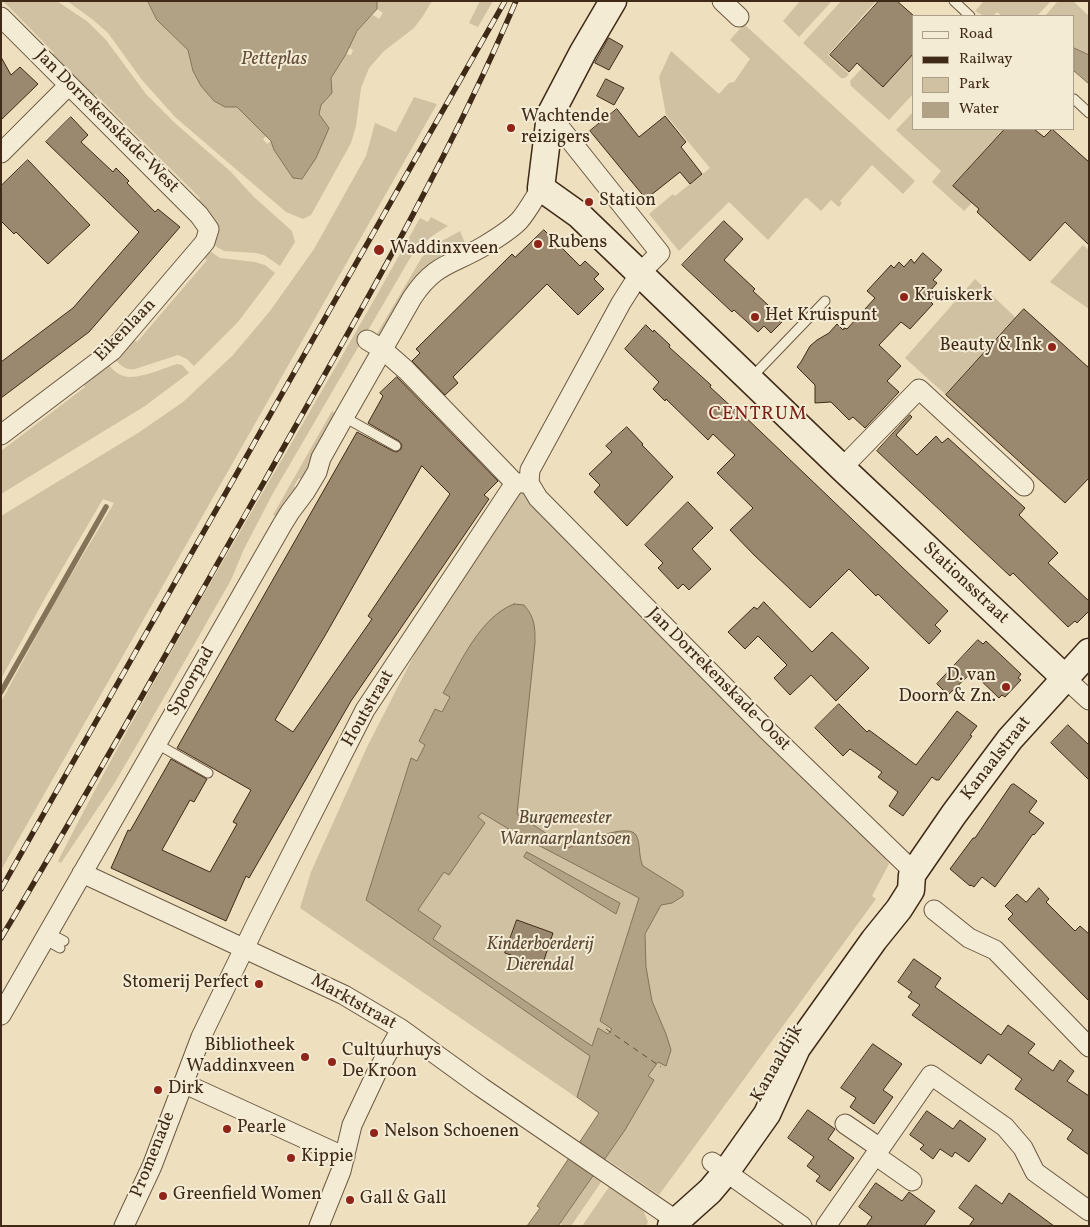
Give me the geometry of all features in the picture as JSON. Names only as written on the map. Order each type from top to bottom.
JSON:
[{"type":"street","points":[[541,188],[550,115],[583,52],[613,1]]},
{"type":"street","points":[[722,1],[739,17]]},
{"type":"street","name":"Jan Dorrekenskade-West","points":[[1,17],[199,215],[209,230]]},
{"type":"street","points":[[1,152],[69,85]]},
{"type":"street","points":[[522,483],[621,303],[640,273],[660,253],[550,115]]},
{"type":"street","name":"Stationsstraat","points":[[541,188],[575,212],[842,468],[1089,700]]},
{"type":"street","name":"Spoorpad","points":[[1,1015],[54,940],[82,873],[290,512],[313,479],[321,458],[344,417],[375,345],[428,278],[446,264],[484,246],[518,220],[541,188]]},
{"type":"street","name":"Eikenlaan","points":[[1,435],[112,350],[205,242],[209,230]]},
{"type":"street","name":"Jan Dorrekenskade-Oost","points":[[375,345],[406,370],[538,498],[622,585],[913,874]]},
{"type":"street","points":[[842,468],[918,389],[1024,486]]},
{"type":"street","name":"Houtstraat","points":[[244,947],[365,710],[522,483]]},
{"type":"street","name":"Kanaalstraat","points":[[913,874],[932,844],[1010,739],[1089,652]]},
{"type":"street","name":"Marktstraat","points":[[82,873],[344,995],[401,1029],[664,1217]]},
{"type":"street","name":"Kanaaldijk","points":[[664,1217],[719,1167],[767,1114],[797,1048],[908,895],[911,890],[913,874]]},
{"type":"street","points":[[934,910],[968,938],[995,950],[1089,1047]]},
{"type":"street","name":"Promenade","points":[[124,1226],[152,1166],[201,1037],[244,947]]},
{"type":"street","points":[[319,1226],[331,1199],[345,1157],[352,1125],[376,1074],[401,1029]]},
{"type":"street","points":[[826,1226],[931,1076],[1005,1127],[1022,1148],[1035,1172],[1089,1210]]},
{"type":"street","points":[[183,1083],[345,1157]]},
{"type":"street","points":[[845,1124],[912,1181]]},
{"type":"street","points":[[719,1167],[802,1226]]},
{"type":"lane","points":[[954,1],[969,15]]},
{"type":"lane","points":[[1075,101],[1089,113]]},
{"type":"lane","points":[[750,379],[825,301]]},
{"type":"lane","points":[[344,417],[396,446]]},
{"type":"lane","points":[[156,744],[208,773]]},
{"type":"green space","points":[[3,1],[57,1],[88,22],[106,40],[146,94],[292,231],[295,242],[280,266],[264,255],[224,251],[217,247],[212,242],[195,204],[200,198],[95,94],[90,99],[49,58],[54,53]]},
{"type":"green space","points":[[67,1],[148,1],[157,20],[188,50],[193,71],[201,86],[214,101],[225,107],[237,107],[266,136],[263,139],[267,144],[271,141],[274,150],[293,178],[302,179],[329,128],[319,114],[321,105],[332,93],[331,78],[346,54],[351,55],[353,50],[349,48],[362,26],[373,15],[379,19],[383,13],[377,9],[377,1],[432,1],[414,28],[384,51],[369,68],[361,88],[356,126],[351,143],[311,215],[303,219],[286,212],[175,117],[142,80],[108,33]]},
{"type":"green space","points":[[480,1],[493,1],[478,27],[469,23]]},
{"type":"green space","points":[[800,1],[832,1],[799,37],[783,21]]},
{"type":"green space","points":[[841,1],[876,1],[828,55],[849,74],[845,78],[841,78],[803,43]]},
{"type":"green space","points":[[984,1],[1051,1],[1038,15],[1001,15],[997,12],[994,15],[982,15],[975,11]]},
{"type":"green space","points":[[1058,1],[1073,1],[1089,16],[1089,55],[1075,48],[1075,15],[1046,15]]},
{"type":"green space","points":[[744,24],[915,181],[903,194],[872,165],[840,201],[842,203],[839,207],[831,200],[821,211],[805,198],[768,240],[729,202],[679,251],[649,214],[673,194],[675,196],[710,168],[666,115],[659,77],[671,51],[719,94],[729,83],[734,82],[750,59],[730,40]]},
{"type":"green space","points":[[912,54],[912,95],[889,120],[851,86],[850,81],[862,68]]},
{"type":"green space","points":[[414,97],[437,104],[1,870],[1,702],[53,605],[114,503],[103,499],[45,598],[1,679],[1,516],[138,433],[183,402],[233,355],[270,311],[314,249],[366,156],[375,123],[396,132]]},
{"type":"green space","points":[[912,113],[912,130],[1004,130],[954,185],[972,203],[964,211],[932,182],[941,171],[896,130]]},
{"type":"green space","points":[[431,217],[448,226],[426,241],[409,260],[272,495],[244,549],[231,580],[138,743],[114,784],[61,863],[58,861],[101,779],[190,618],[420,218],[428,222]]},
{"type":"green space","points":[[460,231],[465,243],[446,253],[419,276],[379,340],[375,337],[422,257],[438,243]]},
{"type":"green space","points":[[1083,245],[1089,250],[1089,309],[1050,282]]},
{"type":"green space","points":[[207,249],[220,258],[265,265],[275,273],[238,322],[194,366],[187,359],[178,355],[135,369],[128,369],[122,366],[113,357],[131,338],[137,342],[207,260],[201,256]]},
{"type":"green space","points":[[975,279],[1016,318],[946,395],[905,358]]},
{"type":"green space","points":[[106,362],[117,373],[127,377],[141,376],[177,364],[182,365],[189,373],[145,406],[1,494],[1,451],[85,387],[81,381]]},
{"type":"green space","points":[[332,411],[336,414],[310,459],[312,470],[306,482],[299,478],[294,486],[301,490],[291,494],[278,517],[273,515]]},
{"type":"green space","name":"Burgemeester Warnaarplantsoen","points":[[522,490],[883,854],[889,864],[872,896],[876,899],[659,1195],[605,1158],[607,1156],[599,1113],[300,908],[311,872],[367,747],[432,620]]},
{"type":"green space","points":[[593,1175],[602,1181],[571,1226],[563,1226],[560,1223]]},
{"type":"green space","points":[[609,1187],[643,1210],[648,1222],[646,1226],[582,1226]]},
{"type":"water","name":"Petteplas","points":[[148,1],[377,1],[377,9],[357,31],[346,54],[331,78],[332,93],[321,105],[319,114],[329,128],[316,158],[302,179],[293,178],[274,150],[271,141],[237,107],[225,107],[214,101],[201,86],[193,71],[188,50],[157,20]]},
{"type":"water","points":[[1075,48],[1089,55],[1089,84],[1075,72]]},
{"type":"water","points":[[514,604],[524,605],[534,622],[535,632],[517,814],[568,848],[614,832],[631,832],[638,839],[643,866],[683,891],[683,896],[672,903],[661,905],[645,934],[646,967],[652,1001],[671,1050],[666,1066],[658,1062],[648,1076],[654,1080],[625,1130],[558,1226],[527,1226],[540,1208],[537,1206],[599,1113],[577,1097],[590,1056],[366,900],[411,758],[417,761],[425,745],[419,741],[435,709],[442,712],[450,697],[443,693],[464,655],[481,630],[502,610]],"holes":[[[482,813],[517,834],[639,898],[600,1021],[612,1029],[608,1034],[598,1028],[592,1046],[433,939],[441,926],[418,910],[444,872],[449,875],[485,823],[478,817]]]},
{"type":"water","points":[[527,852],[620,903],[616,914],[524,857]]},
{"type":"building","points":[[879,1],[897,1],[913,15],[912,55],[883,87],[857,63],[849,72],[830,55]]},
{"type":"building","points":[[609,38],[623,46],[609,70],[595,63]]},
{"type":"building","points":[[1,57],[11,75],[20,67],[38,84],[1,120]]},
{"type":"building","points":[[606,79],[624,88],[614,105],[597,96]]},
{"type":"building","points":[[617,109],[639,137],[665,116],[686,142],[681,147],[702,174],[690,184],[680,172],[646,199],[590,131]]},
{"type":"building","points":[[71,117],[88,135],[81,142],[113,172],[116,168],[129,181],[127,183],[155,212],[158,209],[180,227],[89,332],[1,398],[1,362],[73,308],[139,232],[46,142]]},
{"type":"building","points":[[1004,130],[1035,130],[1044,137],[1053,130],[1089,162],[1089,245],[1065,222],[1030,261],[977,212],[979,209],[953,186]]},
{"type":"building","points":[[28,160],[90,225],[48,264],[16,232],[14,234],[1,221],[1,186]]},
{"type":"building","points":[[724,221],[743,239],[724,260],[784,320],[771,333],[764,326],[758,332],[734,310],[732,312],[682,265]]},
{"type":"building","points":[[544,230],[580,266],[585,261],[599,274],[594,279],[604,289],[578,315],[547,284],[453,377],[458,383],[445,395],[412,361],[420,353],[416,349],[512,254],[515,257]]},
{"type":"building","points":[[923,253],[942,270],[933,280],[937,283],[930,291],[935,295],[930,301],[933,304],[910,329],[901,322],[879,345],[901,366],[887,381],[899,392],[865,428],[853,417],[849,420],[831,402],[815,403],[815,385],[797,367],[810,346],[829,333],[837,324],[843,330],[844,328],[847,329],[875,298],[867,291],[891,265],[894,268],[899,262],[904,267],[911,259],[914,263]]},
{"type":"building","points":[[1024,309],[1089,368],[1089,478],[1065,503],[946,395]]},
{"type":"building","points":[[646,325],[670,345],[669,347],[711,385],[710,387],[736,411],[738,410],[948,611],[935,625],[941,631],[929,644],[878,594],[876,596],[849,569],[810,608],[730,530],[753,508],[717,473],[735,455],[713,434],[708,440],[666,399],[665,401],[653,389],[659,382],[625,349]]},
{"type":"building","points":[[397,377],[498,481],[484,495],[489,499],[351,701],[249,878],[246,876],[226,921],[111,868],[128,830],[130,831],[171,759],[207,779],[194,802],[190,800],[162,850],[210,872],[237,824],[233,822],[251,790],[177,748],[357,432],[393,451],[397,452],[401,449],[402,445],[399,441],[368,423],[383,396],[380,393]],"holes":[[[422,466],[450,494],[368,616],[372,619],[293,732],[275,720]]]},
{"type":"building","points":[[910,415],[912,417],[896,435],[917,455],[936,436],[942,443],[948,438],[1025,508],[1019,515],[1058,553],[1048,563],[1089,601],[1089,611],[1077,623],[1075,621],[1068,627],[1013,573],[1010,576],[877,451]]},
{"type":"building","points":[[627,427],[673,477],[627,526],[594,492],[600,485],[589,474],[612,452],[606,446]]},
{"type":"building","points":[[688,502],[713,528],[692,549],[711,569],[689,590],[683,584],[678,589],[658,568],[663,563],[645,545]]},
{"type":"building","points":[[764,602],[812,652],[832,632],[869,668],[836,701],[811,675],[790,695],[774,678],[787,665],[758,636],[745,649],[728,632],[754,607],[757,609]]},
{"type":"building","points":[[978,640],[983,644],[986,641],[1021,674],[1018,678],[1021,680],[1005,697],[1002,695],[999,698],[972,672],[948,695],[937,684]]},
{"type":"building","points":[[839,704],[867,732],[869,730],[916,765],[957,711],[977,726],[970,735],[972,736],[939,780],[932,777],[903,816],[889,806],[898,792],[878,777],[882,772],[850,749],[843,756],[815,728]]},
{"type":"building","points":[[1068,725],[1089,745],[1089,780],[1051,743]]},
{"type":"building","points":[[1014,784],[1037,801],[1029,812],[1044,823],[1033,834],[995,887],[982,877],[974,887],[970,886],[950,869],[973,838],[975,838],[1011,785]]},
{"type":"building","points":[[1039,888],[1049,899],[1046,902],[1075,931],[1080,926],[1089,934],[1089,1001],[1008,919],[1013,914],[1005,906],[1017,894],[1026,902]]},
{"type":"building","points":[[517,920],[553,933],[542,966],[505,953]]},
{"type":"building","points":[[914,959],[941,978],[935,987],[1001,1035],[1008,1025],[1035,1044],[1028,1053],[1053,1071],[1060,1060],[1074,1071],[1067,1081],[1089,1096],[1089,1155],[1067,1139],[1073,1130],[1015,1089],[1022,1079],[988,1054],[981,1064],[912,1015],[920,1005],[908,997],[912,992],[898,982]]},
{"type":"building","points":[[873,1044],[902,1064],[883,1090],[893,1097],[874,1124],[850,1107],[856,1098],[841,1088]]},
{"type":"building","points":[[808,1110],[835,1129],[828,1139],[854,1158],[830,1191],[816,1181],[820,1176],[807,1166],[814,1157],[788,1138]]},
{"type":"building","points":[[927,1111],[953,1129],[960,1120],[986,1139],[969,1162],[955,1152],[952,1157],[940,1149],[933,1159],[920,1149],[924,1145],[910,1135]]},
{"type":"building","points":[[876,1183],[902,1201],[909,1192],[935,1211],[924,1226],[866,1226],[872,1217],[859,1207]]},
{"type":"building","points":[[976,1185],[1002,1204],[1009,1193],[1054,1226],[969,1226],[974,1219],[959,1208]]},
{"type":"waterway","points":[[1,692],[106,507]]},
{"type":"ferry route","points":[[606,1029],[661,1067]]},
{"type":"railway","points":[[1,889],[505,1]]},
{"type":"railway","points":[[1,938],[134,710],[397,245],[459,124],[516,1]]},
{"type":"place","name":"Wachtende reizigers","points":[[511,128]]},
{"type":"place","name":"Station","points":[[589,202]]},
{"type":"place","name":"Rubens","points":[[538,244]]},
{"type":"place","name":"Waddinxveen","points":[[379,250]]},
{"type":"place","name":"Kruiskerk","points":[[904,297]]},
{"type":"place","name":"Het Kruispunt","points":[[755,317]]},
{"type":"place","name":"Beauty & Ink","points":[[1052,347]]},
{"type":"place","name":"D. van Doorn & Zn.","points":[[1006,687]]},
{"type":"place","name":"Stomerij Perfect","points":[[259,984]]},
{"type":"place","name":"Bibliotheek Waddinxveen","points":[[305,1057]]},
{"type":"place","name":"Cultuurhuys De Kroon","points":[[332,1062]]},
{"type":"place","name":"Dirk","points":[[158,1090]]},
{"type":"place","name":"Pearle","points":[[227,1129]]},
{"type":"place","name":"Nelson Schoenen","points":[[374,1133]]},
{"type":"place","name":"Kippie","points":[[291,1158]]},
{"type":"place","name":"Greenfield Women","points":[[163,1196]]},
{"type":"place","name":"Gall & Gall","points":[[350,1200]]},
{"type":"district","name":"CENTRUM","points":[[758,416]]},
{"type":"park label","name":"Kinderboerderij Dierendal","points":[[540,956]]}]
